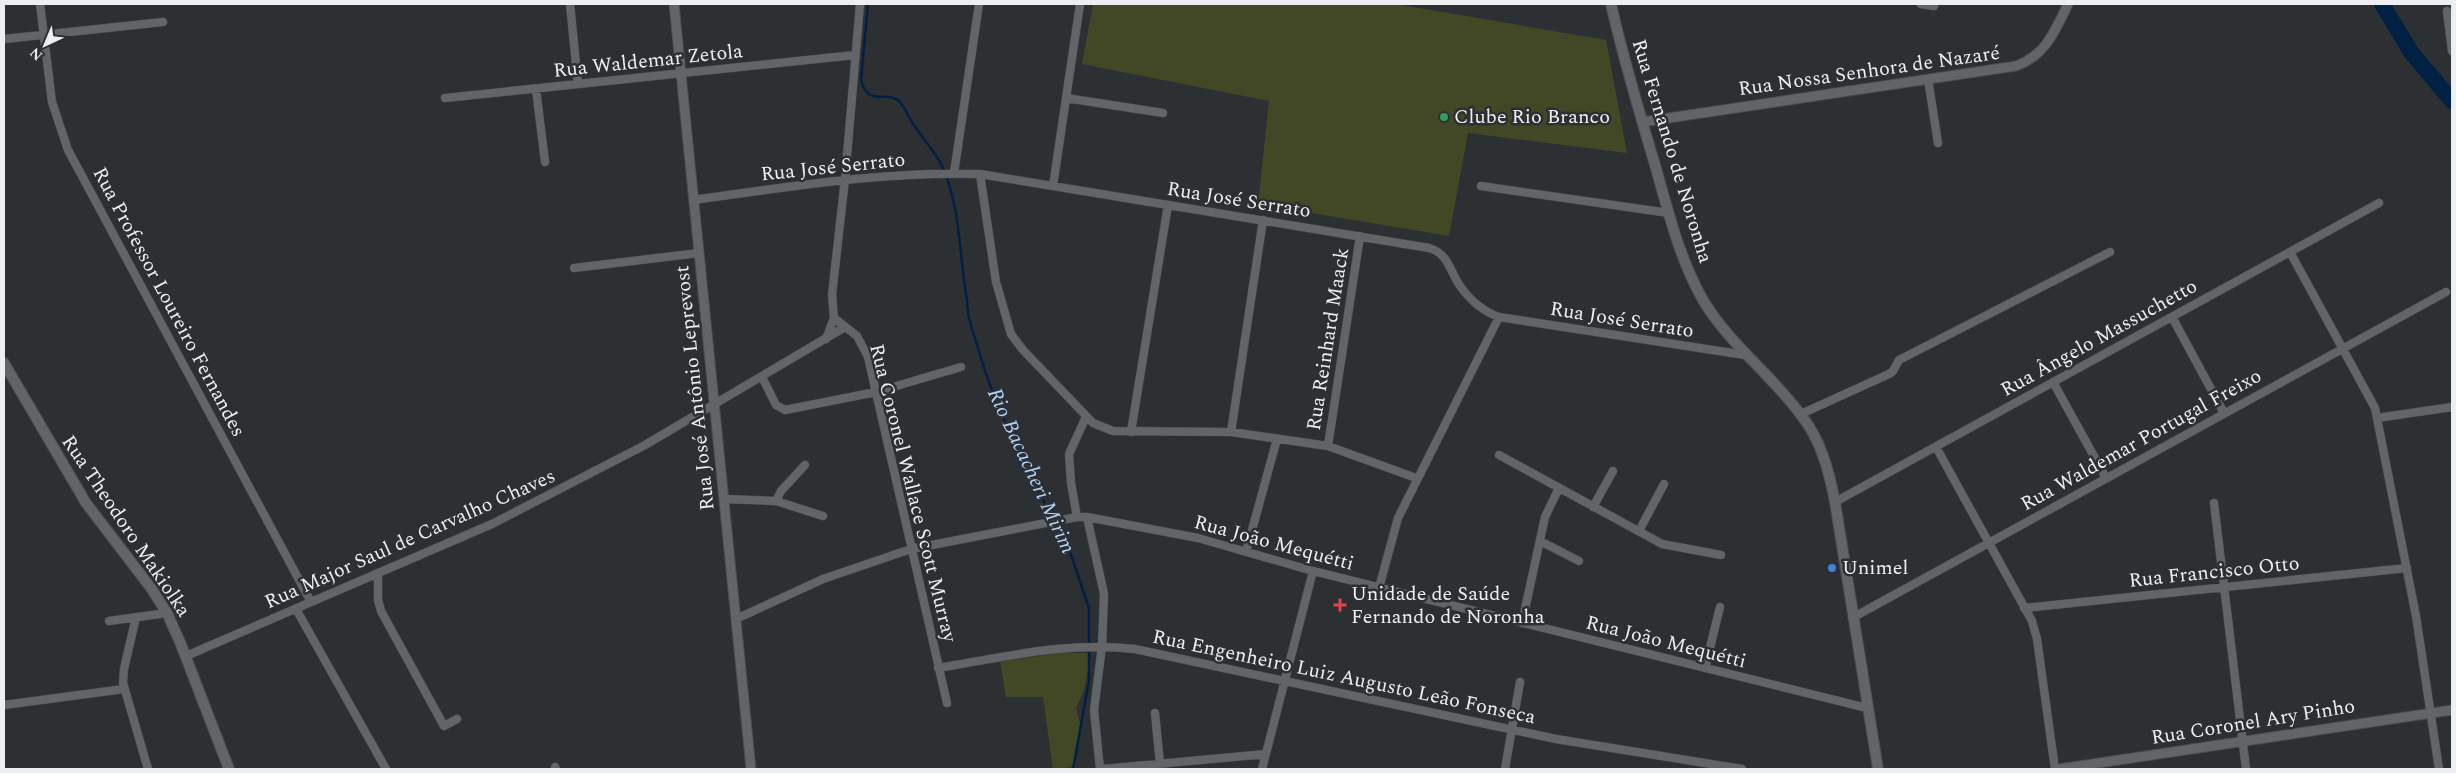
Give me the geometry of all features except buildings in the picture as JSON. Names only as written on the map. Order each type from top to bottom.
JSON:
[{"type":"main road","name":"Rua Fernando de Noronha","points":[[1612,4],[1624,58],[1684,261],[1703,299],[1724,330],[1801,414],[1822,452],[1835,502],[1852,618],[1878,769]]},
{"type":"main road","name":"Rua Theodoro Makiolka","points":[[4,363],[86,503],[151,588],[167,613],[186,656],[229,769]]},
{"type":"street","name":"Rua Professor Loureiro Fernandes","points":[[40,4],[52,102],[68,150],[311,602]]},
{"type":"street","points":[[570,4],[578,84]]},
{"type":"street","name":"Rua José Antônio Leprevost","points":[[674,4],[752,769]]},
{"type":"street","points":[[826,339],[834,318],[832,295],[845,179],[860,4]]},
{"type":"street","points":[[948,174],[979,4]]},
{"type":"street","points":[[1053,186],[1080,4]]},
{"type":"street","points":[[1921,4],[1934,6]]},
{"type":"street","name":"Rua Nossa Senhora de Nazaré","points":[[1642,122],[2005,68],[2028,62],[2047,45],[2068,4]]},
{"type":"street","points":[[2448,11],[2452,51]]},
{"type":"street","points":[[4,39],[163,22]]},
{"type":"street","name":"Rua Waldemar Zetola","points":[[445,98],[855,55]]},
{"type":"street","points":[[1928,79],[1938,143]]},
{"type":"street","points":[[536,89],[545,162]]},
{"type":"street","points":[[1066,98],[1163,114]]},
{"type":"street","points":[[980,174],[996,282],[1010,334],[1086,417],[1106,430],[1131,432],[1231,432],[1328,446],[1416,478]]},
{"type":"street","name":"Rua José Serrato","points":[[693,200],[845,179],[980,174],[1436,250],[1444,255],[1466,294],[1481,309],[1498,318],[1745,355]]},
{"type":"street","points":[[1481,186],[1669,213]]},
{"type":"street","name":"Rua Ângelo Massuchetto","points":[[1835,502],[2379,203]]},
{"type":"street","points":[[1131,432],[1168,205]]},
{"type":"street","points":[[1231,432],[1263,220]]},
{"type":"street","name":"Rua Reinhard Maack","points":[[1328,446],[1360,236]]},
{"type":"street","points":[[1801,414],[1889,374],[1893,371],[1899,360],[2110,252]]},
{"type":"street","points":[[2290,252],[2372,400],[2407,568],[2440,769]]},
{"type":"street","points":[[574,268],[699,253]]},
{"type":"street","name":"Rua Waldemar Portugal Freixo","points":[[1852,618],[2446,292]]},
{"type":"street","points":[[2172,317],[2224,413]]},
{"type":"street","name":"Rua Coronel Wallace Scott Murray","points":[[834,318],[852,331],[862,342],[876,392],[947,703]]},
{"type":"street","points":[[1379,588],[1395,527],[1416,478],[1498,318]]},
{"type":"street","name":"Rua Major Saul de Carvalho Chaves","points":[[186,656],[464,537],[524,508],[645,445],[845,327]]},
{"type":"street","points":[[762,377],[776,405],[781,409],[876,392],[961,367]]},
{"type":"street","points":[[2053,382],[2106,478]]},
{"type":"street","points":[[2377,418],[2452,407]]},
{"type":"street","points":[[1078,517],[1071,483],[1069,454],[1086,417]]},
{"type":"street","points":[[1246,552],[1277,439]]},
{"type":"street","points":[[1936,447],[2024,608],[2037,639],[2057,769]]},
{"type":"street","points":[[1499,455],[1662,544],[1722,555]]},
{"type":"street","points":[[776,501],[781,491],[805,465]]},
{"type":"street","points":[[1593,507],[1613,471]]},
{"type":"street","points":[[1639,531],[1664,484]]},
{"type":"street","points":[[1522,623],[1545,517],[1559,488]]},
{"type":"street","points":[[724,499],[776,501],[823,516]]},
{"type":"street","points":[[2214,503],[2246,769]]},
{"type":"street","name":"Rua João Mequétti","points":[[736,619],[823,579],[912,549],[1078,517],[1176,533],[1379,588],[1867,708]]},
{"type":"street","points":[[1087,518],[1104,594],[1094,710],[1101,769],[1266,754]]},
{"type":"street","points":[[1540,541],[1579,561]]},
{"type":"street","name":"Rua Francisco Otto","points":[[2024,608],[2407,568]]},
{"type":"street","points":[[1262,769],[1313,571]]},
{"type":"street","points":[[378,574],[379,606],[444,726],[457,719]]},
{"type":"street","points":[[1705,668],[1720,606]]},
{"type":"street","points":[[296,609],[386,769]]},
{"type":"street","points":[[109,620],[167,613]]},
{"type":"street","points":[[136,617],[124,669],[124,689],[148,769]]},
{"type":"street","name":"Rua Engenheiro Luiz Augusto Leão Fonseca","points":[[938,668],[1058,648],[1099,646],[1135,649],[1574,742],[1742,769]]},
{"type":"street","points":[[1506,769],[1520,682]]},
{"type":"street","points":[[4,705],[124,689]]},
{"type":"street","name":"Rua Coronel Ary Pinho","points":[[2057,769],[2452,710]]},
{"type":"street","points":[[1155,713],[1160,764]]},
{"type":"green space","name":"Clube Rio Branco","points":[[1093,4],[1395,4],[1606,40],[1627,153],[1468,133],[1449,236],[1258,204],[1269,101],[1082,64]]},
{"type":"green space","points":[[1061,653],[1089,653],[1089,660],[1084,688],[1076,708],[1080,723],[1073,767],[1053,769],[1043,697],[1006,697],[1000,661]]},
{"type":"waterway","name":"Rio Bacacheri Mirim","points":[[868,4],[861,80],[864,88],[873,96],[895,98],[900,102],[942,166],[953,198],[969,318],[985,370],[1011,435],[1053,519]]},
{"type":"waterway","points":[[2382,4],[2411,52],[2452,101]]},
{"type":"waterway","name":"Rio Bacacheri Mirim","points":[[1056,524],[1070,552],[1089,608],[1089,681],[1073,769]]},
{"type":"place","name":"Clube Rio Branco","points":[[1444,117]]},
{"type":"place","name":"Unimel","points":[[1832,568]]},
{"type":"place","name":"Unidade de Saúde Fernando de Noronha","points":[[1340,605]]}]
